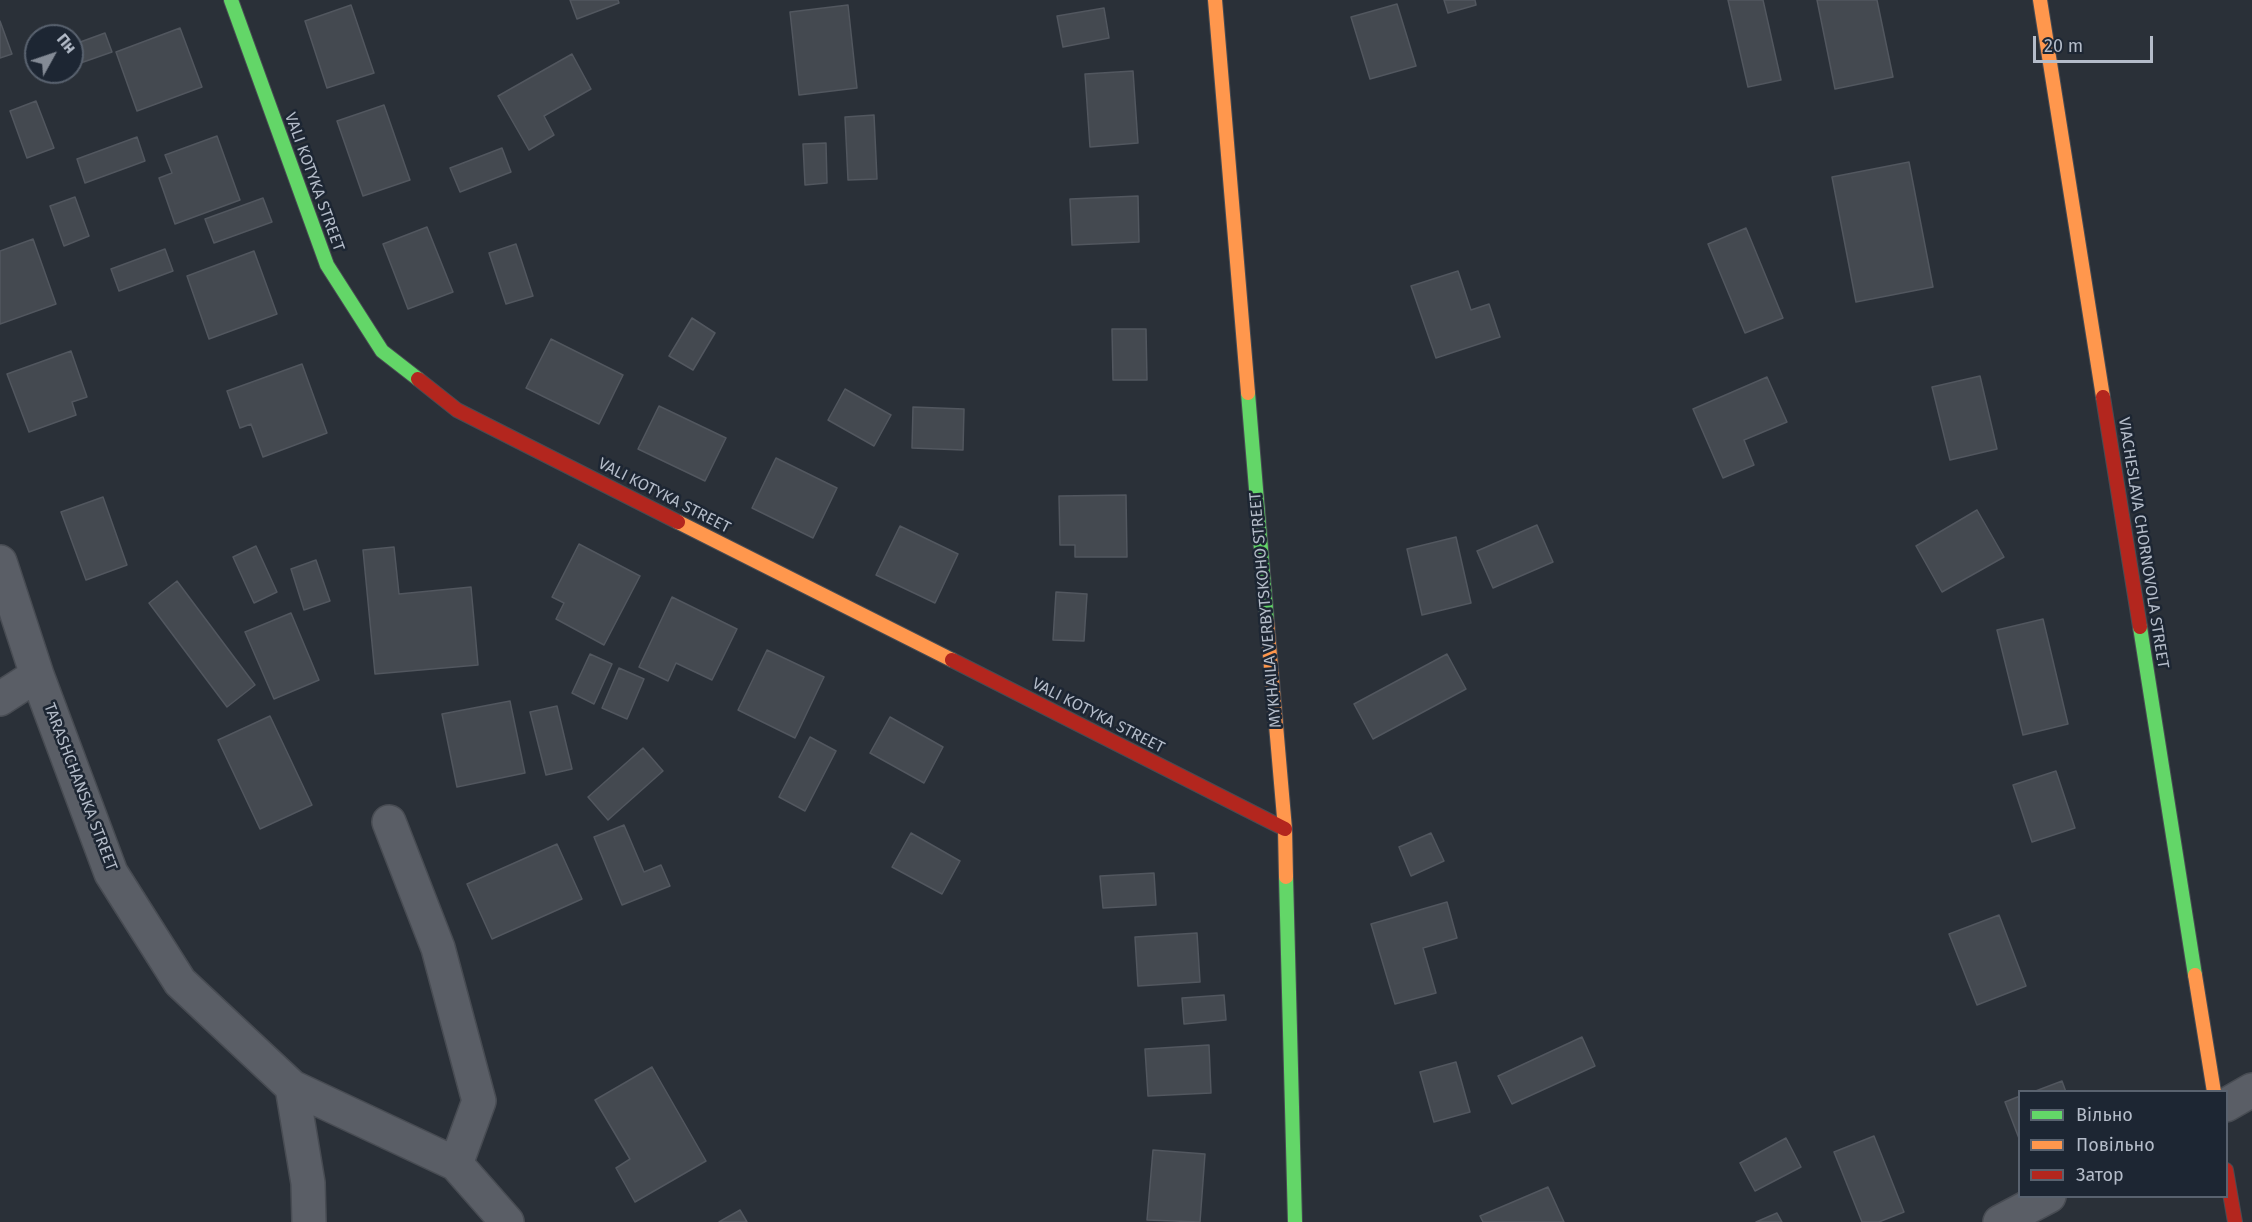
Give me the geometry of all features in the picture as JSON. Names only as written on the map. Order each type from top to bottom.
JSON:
[{"type":"street","name":"VALI KOTYKA STREET","points":[[231,0],[327,265],[382,351],[457,410],[1285,828]]},
{"type":"street","name":"MYKHAILA VERBYTSKOHO STREET","points":[[1215,0],[1285,828],[1295,1222]]},
{"type":"street","name":"VIACHESLAVA CHORNOVOLA STREET","points":[[2040,0],[2214,1090]]},
{"type":"street","name":"TARASHCHANSKA STREET","points":[[0,562],[36,675],[111,873],[180,982],[292,1088],[456,1164],[507,1222]]},
{"type":"street","points":[[0,699],[36,675]]},
{"type":"street","points":[[389,822],[438,948],[479,1101],[456,1164]]},
{"type":"street","points":[[292,1088],[308,1183],[309,1222]]},
{"type":"street","points":[[2228,1104],[2252,1090]]},
{"type":"street","points":[[2228,1182],[2235,1222]]},
{"type":"street","points":[[2000,1222],[2047,1198]]},
{"type":"building","points":[[570,0],[618,0],[619,3],[577,19]]},
{"type":"building","points":[[1444,0],[1475,0],[1476,5],[1448,13]]},
{"type":"building","points":[[1728,0],[1763,0],[1781,80],[1748,87]]},
{"type":"building","points":[[1817,0],[1877,0],[1893,77],[1835,89]]},
{"type":"building","points":[[1397,4],[1416,66],[1370,79],[1351,17]]},
{"type":"building","points":[[351,5],[374,73],[327,88],[305,21]]},
{"type":"building","points":[[848,5],[857,88],[799,95],[790,12]]},
{"type":"building","points":[[1104,8],[1109,38],[1063,47],[1057,16]]},
{"type":"building","points":[[0,21],[12,54],[0,58]]},
{"type":"building","points":[[180,28],[202,87],[137,111],[116,52]]},
{"type":"building","points":[[105,33],[112,52],[84,62],[84,41]]},
{"type":"building","points":[[572,54],[591,89],[544,116],[554,135],[529,150],[498,96]]},
{"type":"building","points":[[1133,71],[1138,143],[1090,147],[1085,74]]},
{"type":"building","points":[[36,101],[54,148],[27,158],[10,111]]},
{"type":"building","points":[[384,105],[410,180],[363,196],[337,121]]},
{"type":"building","points":[[874,115],[877,179],[848,180],[845,117]]},
{"type":"building","points":[[217,136],[240,200],[175,224],[159,178],[172,173],[165,155]]},
{"type":"building","points":[[137,137],[145,161],[85,183],[77,159]]},
{"type":"building","points":[[826,143],[827,183],[805,185],[803,144]]},
{"type":"building","points":[[502,148],[511,172],[460,192],[450,168]]},
{"type":"building","points":[[1909,162],[1933,287],[1856,302],[1832,177]]},
{"type":"building","points":[[1138,196],[1139,242],[1072,245],[1070,199]]},
{"type":"building","points":[[75,197],[89,236],[64,246],[50,206]]},
{"type":"building","points":[[263,198],[272,222],[214,243],[205,219]]},
{"type":"building","points":[[427,227],[453,292],[408,309],[383,244]]},
{"type":"building","points":[[1746,228],[1783,318],[1745,333],[1708,244]]},
{"type":"building","points":[[33,239],[56,304],[0,324],[0,251]]},
{"type":"building","points":[[516,244],[533,296],[506,304],[489,253]]},
{"type":"building","points":[[165,249],[173,271],[119,291],[111,269]]},
{"type":"building","points":[[254,251],[277,314],[209,339],[187,276]]},
{"type":"building","points":[[1458,271],[1471,310],[1489,304],[1500,337],[1436,358],[1411,286]]},
{"type":"building","points":[[692,318],[715,333],[693,370],[669,356]]},
{"type":"building","points":[[1112,329],[1146,329],[1147,380],[1113,380]]},
{"type":"building","points":[[551,339],[623,375],[599,424],[526,388]]},
{"type":"building","points":[[71,351],[87,397],[72,402],[76,415],[29,432],[7,374]]},
{"type":"building","points":[[302,364],[327,433],[263,457],[251,424],[240,428],[227,391]]},
{"type":"building","points":[[1980,376],[1997,449],[1950,460],[1932,387]]},
{"type":"building","points":[[1767,377],[1787,422],[1744,440],[1754,465],[1723,478],[1693,409]]},
{"type":"building","points":[[845,389],[891,415],[874,446],[828,420]]},
{"type":"building","points":[[659,406],[726,438],[705,481],[638,449]]},
{"type":"building","points":[[913,407],[964,409],[963,450],[912,448]]},
{"type":"building","points":[[776,458],[837,488],[813,538],[752,508]]},
{"type":"building","points":[[1126,495],[1127,557],[1075,557],[1075,545],[1060,545],[1059,496]]},
{"type":"building","points":[[103,497],[127,565],[86,580],[61,512]]},
{"type":"building","points":[[1977,510],[2004,557],[1942,592],[1916,546]]},
{"type":"building","points":[[1537,525],[1553,562],[1493,588],[1477,551]]},
{"type":"building","points":[[900,526],[958,554],[935,603],[876,575]]},
{"type":"building","points":[[1456,537],[1471,603],[1422,615],[1407,549]]},
{"type":"building","points":[[579,544],[640,576],[604,645],[556,619],[564,603],[552,597]]},
{"type":"building","points":[[256,546],[277,592],[254,603],[233,557]]},
{"type":"building","points":[[394,547],[399,594],[471,587],[478,665],[375,674],[363,550]]},
{"type":"building","points":[[316,560],[330,601],[304,610],[291,569]]},
{"type":"building","points":[[177,581],[255,685],[227,707],[149,603]]},
{"type":"building","points":[[1056,592],[1087,594],[1084,641],[1053,640]]},
{"type":"building","points":[[672,597],[737,629],[712,680],[676,663],[668,681],[639,667]]},
{"type":"building","points":[[291,613],[319,680],[274,699],[245,632]]},
{"type":"building","points":[[2043,619],[2068,724],[2023,735],[1997,630]]},
{"type":"building","points":[[767,650],[824,677],[795,738],[738,710]]},
{"type":"building","points":[[590,654],[612,664],[594,704],[572,693]]},
{"type":"building","points":[[1447,654],[1466,689],[1373,739],[1354,704]]},
{"type":"building","points":[[619,668],[644,679],[627,719],[602,708]]},
{"type":"building","points":[[510,701],[525,773],[457,787],[442,714]]},
{"type":"building","points":[[557,706],[572,769],[546,775],[530,712]]},
{"type":"building","points":[[270,716],[312,805],[260,829],[218,740]]},
{"type":"building","points":[[890,717],[943,747],[924,783],[870,753]]},
{"type":"building","points":[[810,737],[836,751],[805,811],[779,797]]},
{"type":"building","points":[[643,748],[663,771],[608,820],[588,797]]},
{"type":"building","points":[[2056,771],[2075,828],[2032,842],[2013,785]]},
{"type":"building","points":[[624,825],[644,872],[661,865],[670,886],[622,905],[594,837]]},
{"type":"building","points":[[911,833],[960,861],[942,894],[892,867]]},
{"type":"building","points":[[1431,833],[1444,861],[1411,876],[1399,847]]},
{"type":"building","points":[[557,844],[582,899],[492,939],[467,884]]},
{"type":"building","points":[[1154,873],[1156,905],[1103,908],[1100,876]]},
{"type":"building","points":[[1447,902],[1457,938],[1423,948],[1436,993],[1395,1004],[1371,924]]},
{"type":"building","points":[[1999,915],[2026,986],[1977,1005],[1949,934]]},
{"type":"building","points":[[1197,933],[1200,982],[1138,986],[1135,937]]},
{"type":"building","points":[[1224,995],[1226,1020],[1184,1024],[1182,998]]},
{"type":"building","points":[[1582,1037],[1595,1066],[1512,1104],[1498,1076]]},
{"type":"building","points":[[1209,1045],[1211,1093],[1148,1096],[1145,1049]]},
{"type":"building","points":[[1456,1062],[1470,1112],[1434,1122],[1420,1072]]},
{"type":"building","points":[[652,1067],[706,1161],[635,1202],[616,1168],[630,1159],[595,1100]]},
{"type":"building","points":[[2062,1081],[2065,1090],[2038,1090]]},
{"type":"building","points":[[2018,1097],[2018,1136],[2005,1102]]},
{"type":"building","points":[[1874,1136],[1904,1212],[1879,1222],[1862,1222],[1834,1152]]},
{"type":"building","points":[[1786,1138],[1801,1167],[1755,1191],[1740,1163]]},
{"type":"building","points":[[1153,1150],[1205,1154],[1200,1222],[1147,1220]]},
{"type":"building","points":[[1548,1187],[1564,1222],[1483,1222],[1480,1216]]},
{"type":"building","points":[[740,1210],[747,1222],[719,1222]]},
{"type":"building","points":[[1777,1213],[1782,1222],[1756,1222]]},
{"type":"traffic: fast","points":[[231,0],[327,265],[382,351],[418,379]]},
{"type":"traffic: fast","points":[[1248,393],[1267,621]]},
{"type":"traffic: fast","points":[[2140,627],[2195,975]]},
{"type":"traffic: fast","points":[[1286,877],[1295,1222]]},
{"type":"traffic: slow","points":[[1215,0],[1248,393]]},
{"type":"traffic: slow","points":[[2040,0],[2103,397]]},
{"type":"traffic: slow","points":[[678,522],[952,660]]},
{"type":"traffic: slow","points":[[1267,621],[1285,829],[1286,877]]},
{"type":"traffic: slow","points":[[2195,975],[2214,1090]]},
{"type":"traffic: jam","points":[[418,379],[457,410],[678,522]]},
{"type":"traffic: jam","points":[[2103,397],[2140,627]]},
{"type":"traffic: jam","points":[[952,660],[1285,829]]},
{"type":"traffic: jam","points":[[2228,1182],[2235,1222]]}]
